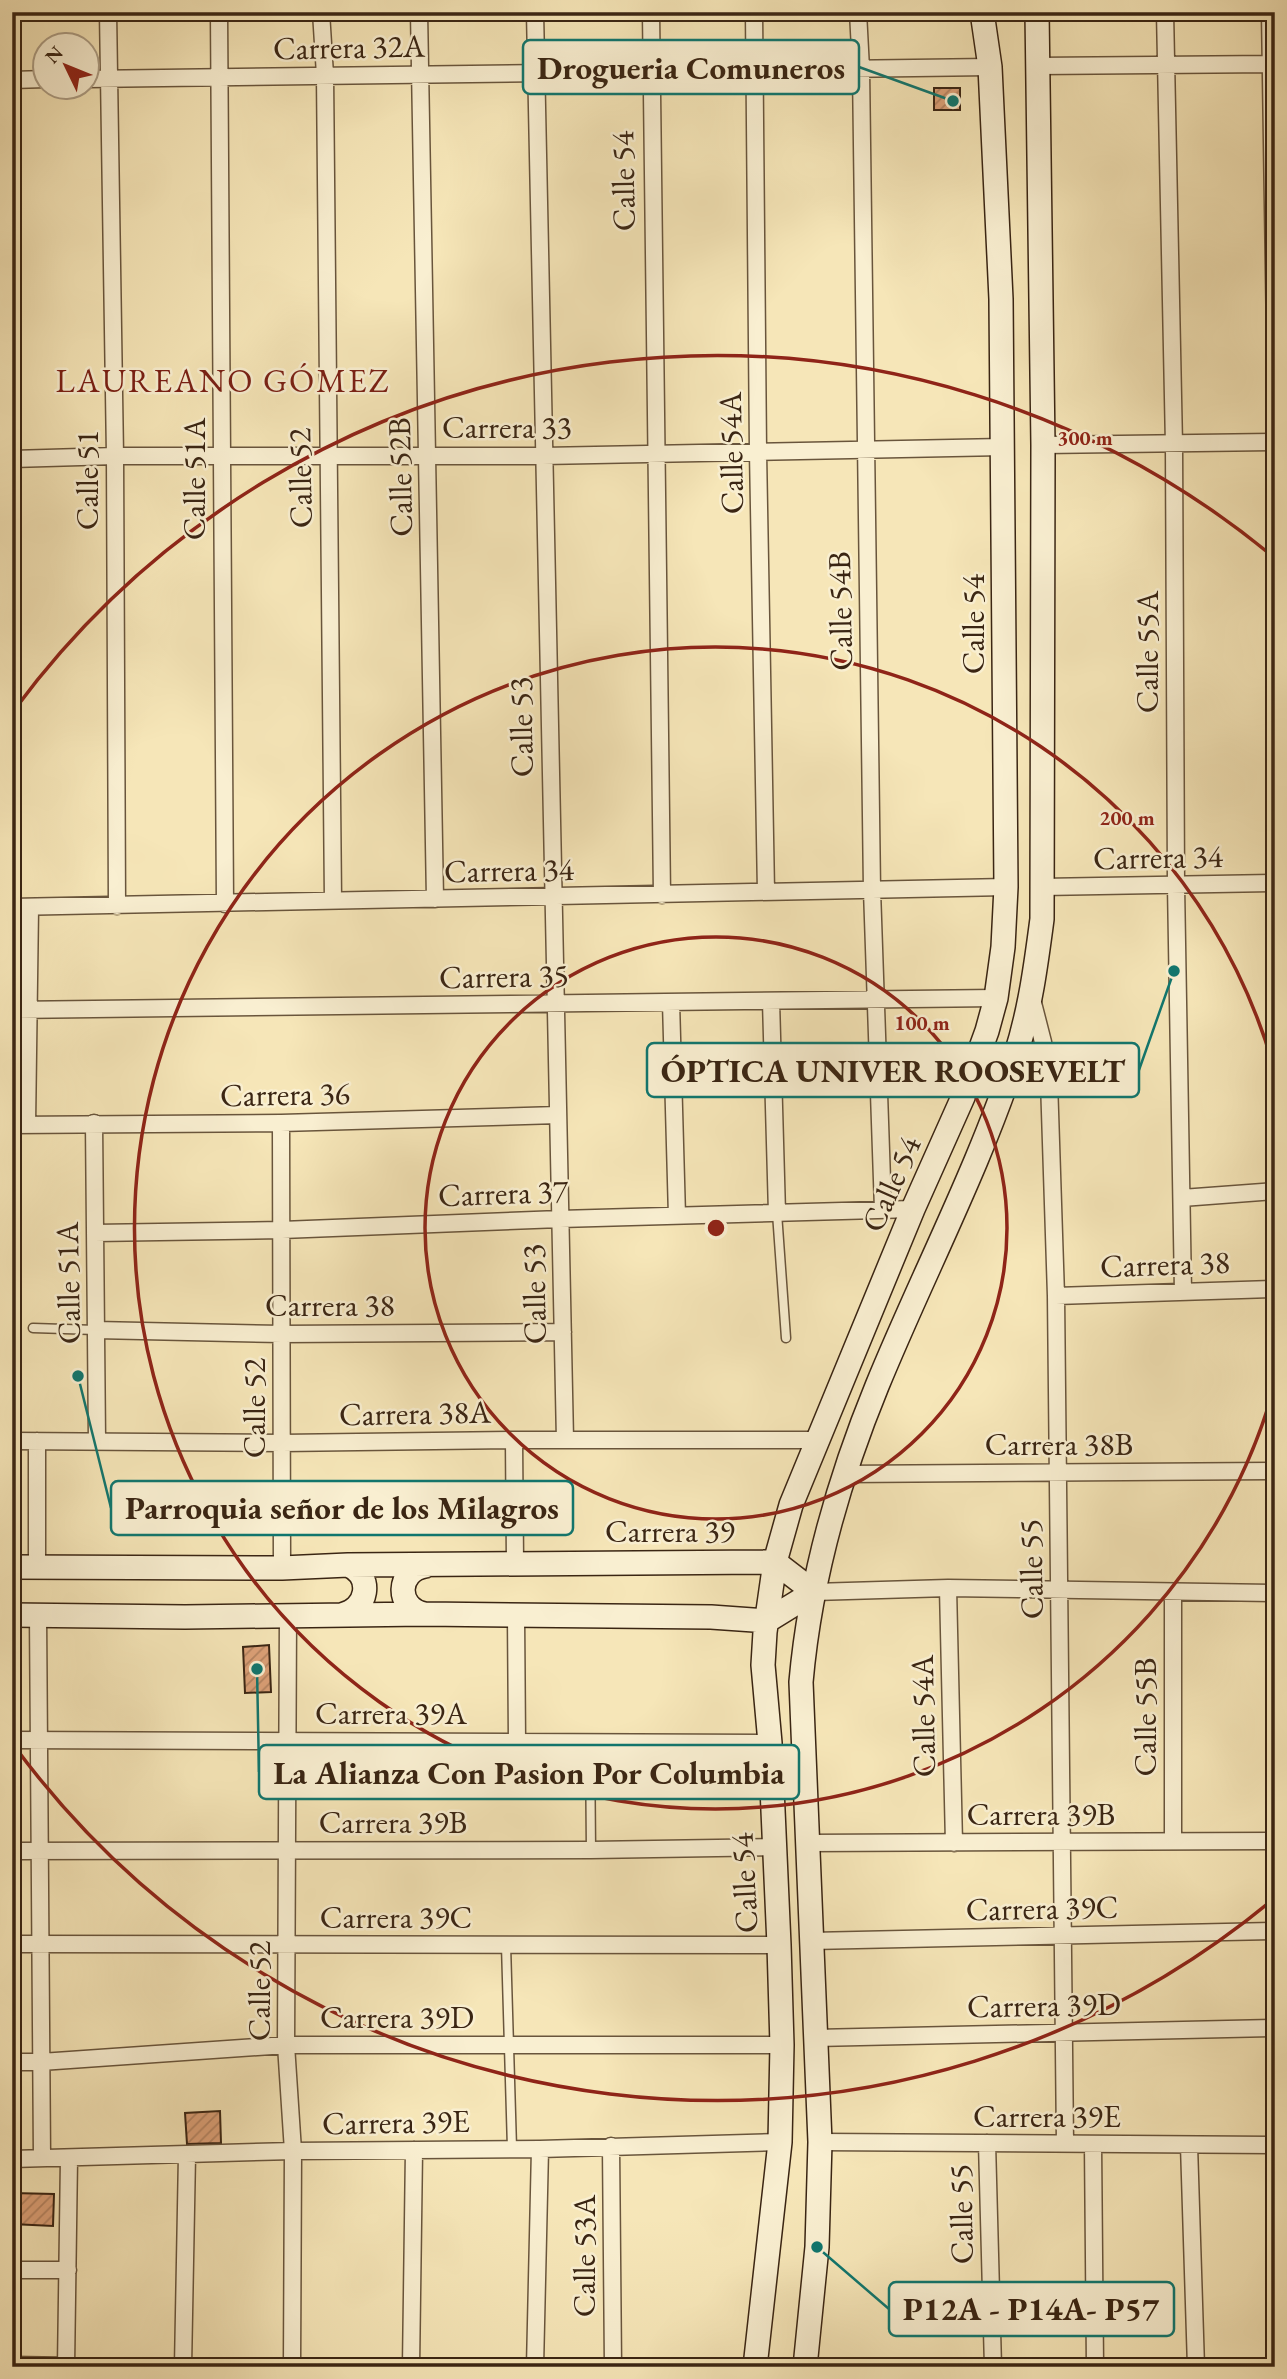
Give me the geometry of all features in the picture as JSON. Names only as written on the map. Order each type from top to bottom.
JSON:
[{"type":"main road","name":"Calle 54","points":[[755,2367],[779,2142],[782,2045],[770,1743],[763,1665],[775,1562],[791,1505],[913,1209],[963,1097],[996,998],[1003,947],[1006,887],[1001,299],[990,67],[982,12]]},
{"type":"main road","name":"Calle 54","points":[[805,2367],[817,2247],[820,2142],[801,1682],[805,1633],[826,1534],[876,1388],[993,1116],[1016,1053],[1031,997],[1042,919],[1043,445],[1037,12]]},
{"type":"main road","points":[[725,1562],[745,1558],[775,1538],[791,1505]]},
{"type":"main road","name":"Carrera 39","points":[[12,1567],[282,1568],[348,1565],[775,1562],[814,1592]]},
{"type":"main road","points":[[341,1615],[356,1609],[366,1590],[361,1575],[348,1565]]},
{"type":"main road","points":[[424,1614],[410,1608],[402,1589],[411,1571],[425,1566]]},
{"type":"main road","points":[[12,1615],[186,1617],[424,1614],[711,1617],[767,1621],[814,1592]]},
{"type":"main road","points":[[711,1617],[732,1622],[747,1633],[763,1665]]},
{"type":"street","name":"Calle 51","points":[[108,12],[115,456],[117,906]]},
{"type":"street","name":"Calle 51A","points":[[219,12],[225,904]]},
{"type":"street","name":"Calle 52","points":[[321,12],[325,75],[333,901]]},
{"type":"street","name":"Calle 52B","points":[[419,12],[435,899]]},
{"type":"street","name":"Calle 53","points":[[535,12],[565,1440]]},
{"type":"street","name":"Calle 54","points":[[652,12],[662,895]]},
{"type":"street","name":"Calle 54A","points":[[754,12],[766,892]]},
{"type":"street","name":"Calle 54B","points":[[858,12],[874,1000],[883,1209]]},
{"type":"street","name":"Calle 55A","points":[[1165,12],[1174,444],[1176,885],[1184,1292]]},
{"type":"street","points":[[1270,12],[1273,65],[1275,337]]},
{"type":"street","points":[[1037,65],[1273,65]]},
{"type":"street","name":"Carrera 32A","points":[[102,78],[990,67]]},
{"type":"street","points":[[12,80],[32,79]]},
{"type":"street","points":[[1043,445],[1275,442]]},
{"type":"street","name":"Carrera 33","points":[[12,459],[115,456],[543,456],[1003,447]]},
{"type":"street","name":"Carrera 34","points":[[1042,887],[1275,883]]},
{"type":"street","name":"Carrera 34","points":[[12,907],[1006,887]]},
{"type":"street","points":[[20,1125],[29,1010],[30,908]]},
{"type":"street","name":"Calle 55","points":[[1031,997],[1043,1042],[1049,1081],[1056,1296],[1065,2144]]},
{"type":"street","name":"Carrera 35","points":[[12,1010],[996,998]]},
{"type":"street","points":[[771,1001],[777,1213]]},
{"type":"street","points":[[671,1002],[677,1216]]},
{"type":"street","name":"Carrera 36","points":[[20,1125],[281,1123],[558,1115]]},
{"type":"street","name":"Calle 51A","points":[[94,1123],[97,1441]]},
{"type":"street","name":"Calle 52","points":[[281,1123],[282,1568]]},
{"type":"street","points":[[1182,1198],[1275,1191]]},
{"type":"street","name":"Carrera 37","points":[[95,1233],[282,1230],[913,1209]]},
{"type":"street","name":"Carrera 38","points":[[1056,1296],[1275,1289]]},
{"type":"street","name":"Carrera 38","points":[[96,1330],[282,1334],[563,1332]]},
{"type":"street","points":[[514,1440],[515,1563]]},
{"type":"street","name":"Carrera 38A","points":[[12,1441],[282,1443],[819,1440]]},
{"type":"street","points":[[37,1441],[37,1567]]},
{"type":"street","name":"Carrera 38B","points":[[845,1474],[1275,1471]]},
{"type":"street","name":"Calle 54A","points":[[948,1588],[954,1843]]},
{"type":"street","points":[[814,1592],[948,1588],[1275,1593]]},
{"type":"street","name":"Calle 55B","points":[[1173,1592],[1173,1841]]},
{"type":"street","points":[[38,1615],[42,2158]]},
{"type":"street","name":"Calle 52","points":[[288,1615],[286,2045],[293,2151],[292,2367]]},
{"type":"street","points":[[516,1616],[517,1742]]},
{"type":"street","name":"Carrera 39A","points":[[12,1740],[770,1743]]},
{"type":"street","name":"Carrera 39B","points":[[807,1843],[1275,1840]]},
{"type":"street","name":"Carrera 39B","points":[[12,1850],[591,1850],[774,1847]]},
{"type":"street","name":"Carrera 39C","points":[[811,1941],[1275,1931]]},
{"type":"street","name":"Carrera 39C","points":[[12,1944],[779,1945]]},
{"type":"street","name":"Carrera 39D","points":[[815,2038],[1275,2028]]},
{"type":"street","name":"Carrera 39D","points":[[12,2062],[286,2045],[782,2045]]},
{"type":"street","name":"Carrera 39E","points":[[12,2159],[779,2142]]},
{"type":"street","name":"Carrera 39E","points":[[820,2142],[1275,2145]]},
{"type":"street","name":"Calle 55","points":[[987,2143],[993,2367]]},
{"type":"street","points":[[1093,2144],[1095,2367]]},
{"type":"street","points":[[1189,2145],[1196,2367]]},
{"type":"street","name":"Calle 53A","points":[[611,2146],[613,2367]]},
{"type":"street","points":[[535,2367],[540,2149]]},
{"type":"street","points":[[411,2367],[414,2150]]},
{"type":"street","points":[[183,2367],[187,2155]]},
{"type":"street","points":[[66,2366],[69,2158]]},
{"type":"street","points":[[12,2270],[68,2270]]},
{"type":"street","points":[[12,2365],[135,2367]]},
{"type":"lane","points":[[777,1213],[786,1338]]},
{"type":"lane","points":[[33,1328],[96,1330]]},
{"type":"lane","points":[[590,1742],[591,1850]]},
{"type":"lane","points":[[506,1945],[512,2148]]},
{"type":"green space","points":[[806,2361],[992,2362],[993,2367],[805,2367]]},
{"type":"building","points":[[934,88],[960,88],[960,110],[934,110]]},
{"type":"building","points":[[269,1645],[271,1692],[245,1693],[243,1647]]},
{"type":"building","points":[[220,2111],[221,2143],[187,2144],[185,2113]]},
{"type":"building","points":[[12,2193],[54,2194],[53,2226],[12,2224]]},
{"type":"place","name":"Drogueria Comuneros","points":[[953,101]]},
{"type":"place","name":"ÓPTICA UNIVER ROOSEVELT","points":[[1174,971]]},
{"type":"place","name":"Parroquia señor de los Milagros","points":[[78,1376]]},
{"type":"place","name":"La Alianza Con Pasion Por Columbia","points":[[257,1669]]},
{"type":"place","name":"P12A - P14A- P57","points":[[817,2247]]},
{"type":"district","name":"LAUREANO GÓMEZ","points":[[223,380]]}]
